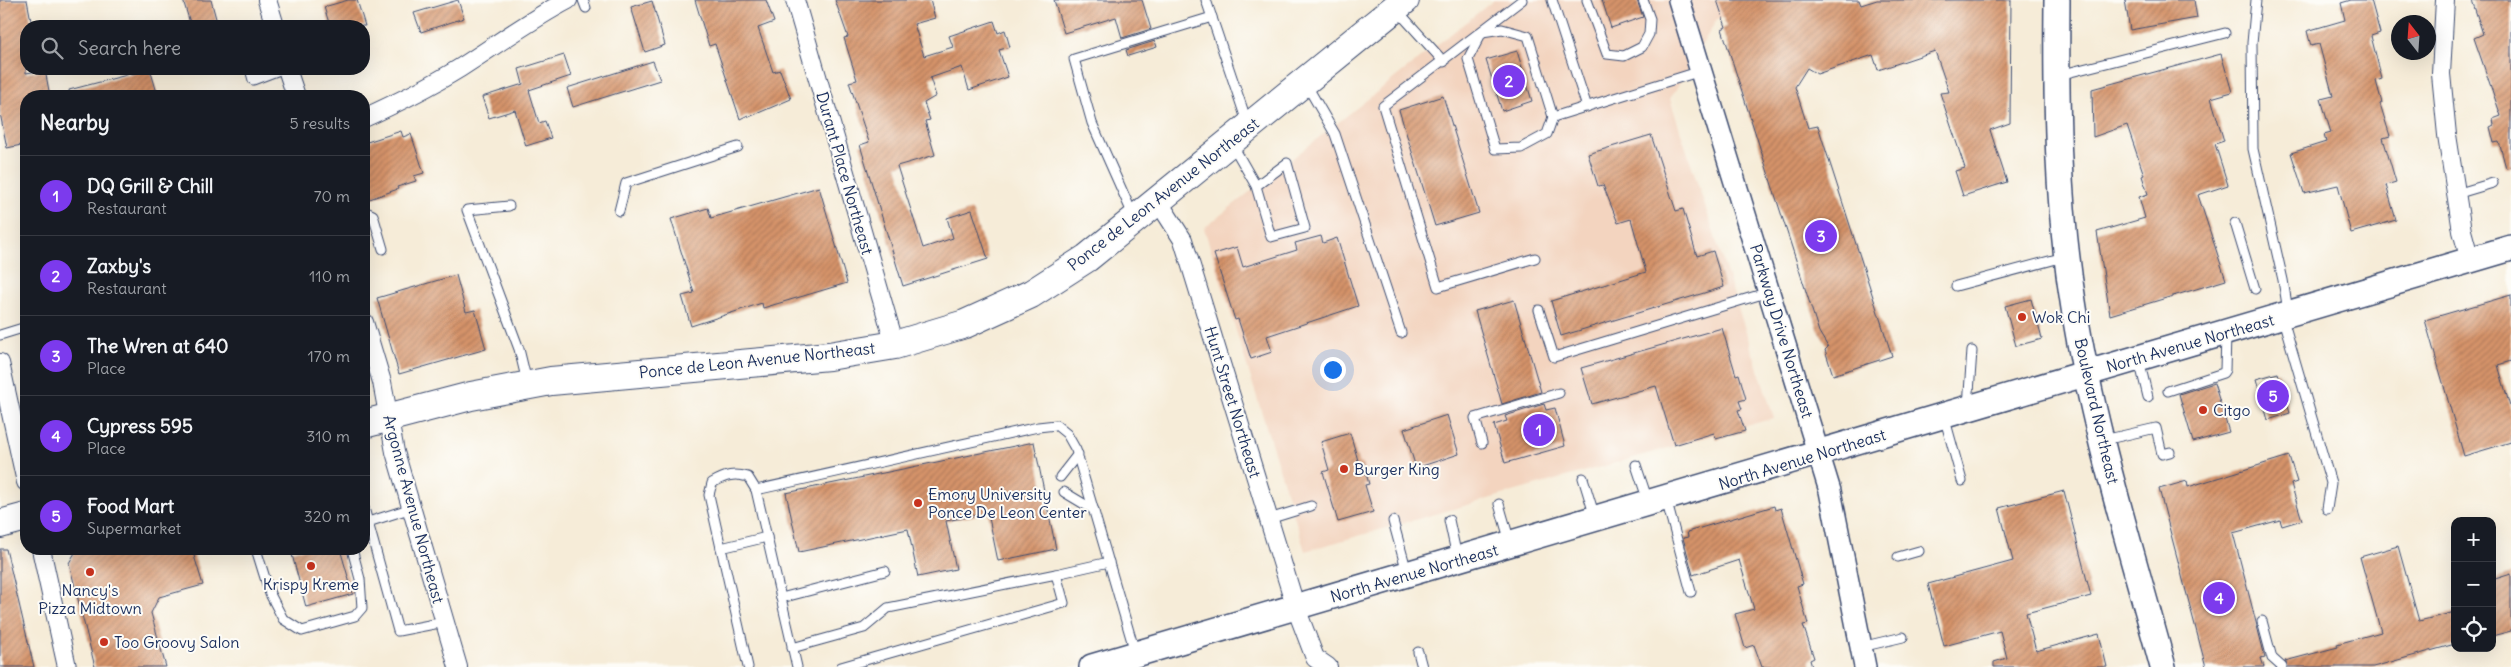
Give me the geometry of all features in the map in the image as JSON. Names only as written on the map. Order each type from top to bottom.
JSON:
[{"type":"highway","name":"Ponce de Leon Avenue Northeast","points":[[376,420],[471,396],[551,381],[829,356],[895,345],[964,324],[1031,294],[1087,258],[1400,4]]},
{"type":"highway","points":[[0,524],[20,519]]},
{"type":"main road","name":"Boulevard Northeast","points":[[2057,0],[2056,75],[2059,179],[2066,256],[2086,374],[2102,441],[2163,667]]},
{"type":"main road","name":"North Avenue Northeast","points":[[1092,667],[1820,454],[2511,248]]},
{"type":"street","points":[[267,0],[273,20]]},
{"type":"street","points":[[370,115],[407,98],[460,68],[533,18],[568,0]]},
{"type":"street","name":"Durant Place Northeast","points":[[795,0],[895,345]]},
{"type":"street","name":"Parkway Drive Northeast","points":[[1679,0],[1820,454],[1830,491],[1863,657]]},
{"type":"street","points":[[2445,0],[2441,74],[2447,135],[2456,194],[2462,231],[2470,260]]},
{"type":"street","points":[[289,75],[294,90]]},
{"type":"street","name":"Hunt Street Northeast","points":[[1158,201],[1183,240],[1296,608],[1315,658],[1328,667]]},
{"type":"street","name":"Argonne Avenue Northeast","points":[[370,342],[382,382],[376,420],[395,452],[458,667]]},
{"type":"street","points":[[0,362],[20,454]]},
{"type":"street","points":[[42,555],[67,667]]},
{"type":"lane","points":[[1206,0],[1212,17],[1240,135],[1271,237],[1305,228],[1287,163],[1256,186]]},
{"type":"lane","points":[[1522,0],[1444,62],[1383,106],[1438,288],[1535,258]]},
{"type":"lane","points":[[1552,0],[1587,107]]},
{"type":"lane","points":[[1587,0],[1607,54],[1624,56],[1642,47],[1649,34],[1650,19],[1643,0]]},
{"type":"lane","points":[[2256,0],[2252,43],[2253,149],[2283,280],[2285,315],[2331,483],[2330,500],[2327,509]]},
{"type":"lane","points":[[1400,4],[1444,62]]},
{"type":"lane","points":[[1135,220],[1092,123],[1074,59],[1212,17]]},
{"type":"lane","points":[[1502,29],[1528,36],[1554,117],[1547,134],[1520,148],[1495,149],[1468,59],[1482,32],[1502,29]]},
{"type":"lane","points":[[2056,75],[2225,34]]},
{"type":"lane","points":[[1554,117],[1701,71]]},
{"type":"lane","points":[[252,75],[253,80],[266,75]]},
{"type":"lane","points":[[1304,82],[1335,134],[1401,333]]},
{"type":"lane","points":[[619,211],[626,183],[738,147]]},
{"type":"lane","points":[[2456,194],[2493,183]]},
{"type":"lane","points":[[509,206],[467,210],[519,348],[528,386]]},
{"type":"lane","points":[[370,214],[373,215],[383,249]]},
{"type":"lane","points":[[2235,223],[2255,289]]},
{"type":"lane","points":[[1956,286],[2066,256]]},
{"type":"lane","points":[[1539,310],[1554,358],[1769,292]]},
{"type":"lane","points":[[0,335],[20,329]]},
{"type":"lane","points":[[2168,391],[2223,373],[2225,370],[2226,332]]},
{"type":"lane","points":[[1968,409],[1972,351]]},
{"type":"lane","points":[[2139,358],[2148,396]]},
{"type":"lane","points":[[1482,443],[1475,418],[1559,393]]},
{"type":"lane","points":[[1944,416],[1962,481]]},
{"type":"lane","points":[[756,490],[1038,427],[1056,425],[1066,434],[1078,454],[1136,654]]},
{"type":"lane","points":[[2102,441],[2156,428],[2162,454],[2170,452]]},
{"type":"lane","points":[[1060,477],[1078,454]]},
{"type":"lane","points":[[1636,465],[1658,501],[1691,592]]},
{"type":"lane","points":[[748,667],[709,496],[712,483],[724,476],[736,474],[748,477],[756,490],[797,667]]},
{"type":"lane","points":[[1584,478],[1595,520]]},
{"type":"lane","points":[[1064,492],[1094,510]]},
{"type":"lane","points":[[1499,504],[1510,545]]},
{"type":"lane","points":[[1269,519],[1311,506]]},
{"type":"lane","points":[[370,521],[412,508]]},
{"type":"lane","points":[[1393,520],[1408,575]]},
{"type":"lane","points":[[1449,520],[1458,560]]},
{"type":"lane","points":[[370,529],[398,630],[445,622]]},
{"type":"lane","points":[[721,548],[767,537]]},
{"type":"lane","points":[[1898,557],[1919,551]]},
{"type":"lane","points":[[258,555],[270,594],[283,619],[302,631],[355,616],[362,608],[360,579],[354,555]]},
{"type":"lane","points":[[792,648],[864,628],[888,608],[1109,562]]},
{"type":"lane","points":[[781,598],[885,572]]},
{"type":"lane","points":[[841,667],[1064,603],[1056,574]]},
{"type":"lane","points":[[2262,621],[2272,658],[2282,667]]},
{"type":"lane","points":[[1863,657],[1903,637]]},
{"type":"lane","points":[[1418,652],[1422,667]]},
{"type":"shaded area","points":[[1494,0],[1772,0],[1717,19],[1670,99],[1774,418],[1305,551],[1204,228]]},
{"type":"building","points":[[0,0],[27,0],[31,20],[20,20],[20,75],[46,75],[49,90],[20,90],[20,145],[7,148],[0,113]]},
{"type":"building","points":[[183,0],[211,0],[216,20],[189,20]]},
{"type":"building","points":[[348,0],[357,0],[363,20],[328,20],[324,7]]},
{"type":"building","points":[[458,0],[464,18],[421,32],[414,13]]},
{"type":"building","points":[[695,0],[766,0],[774,22],[758,28],[773,72],[780,70],[791,99],[740,119],[715,44],[709,46]]},
{"type":"building","points":[[835,0],[930,0],[935,18],[914,24],[924,56],[953,47],[949,36],[994,21],[998,33],[1005,30],[1010,47],[999,50],[1008,77],[969,90],[962,67],[930,78],[936,96],[924,103],[930,120],[925,121],[935,155],[897,166],[923,248],[953,238],[947,218],[972,210],[988,259],[903,286],[860,145],[869,142],[849,82],[857,80],[844,38],[848,37]]},
{"type":"building","points":[[1054,0],[1142,0],[1151,29],[1122,38],[1116,17],[1064,33]]},
{"type":"building","points":[[1602,0],[1637,0],[1643,17],[1611,28]]},
{"type":"building","points":[[1717,0],[1859,0],[1861,5],[1877,0],[2011,0],[2010,123],[1990,130],[2007,182],[1963,196],[1955,171],[1965,168],[1940,93],[1949,92],[1935,51],[1878,70],[1873,55],[1817,74],[1807,68],[1795,87],[1808,128],[1818,126],[1892,356],[1833,375],[1825,350],[1828,347],[1819,332],[1722,29],[1726,27]]},
{"type":"building","points":[[2125,0],[2194,0],[2197,18],[2130,30]]},
{"type":"building","points":[[2351,0],[2371,0],[2380,33],[2371,36],[2382,79],[2376,81],[2382,103],[2380,104],[2390,136],[2383,138],[2396,182],[2386,185],[2396,220],[2351,233],[2338,185],[2304,193],[2291,153],[2326,142],[2324,135],[2331,133],[2321,99],[2333,96],[2319,44],[2311,46],[2307,31],[2345,20],[2341,3]]},
{"type":"building","points":[[2472,0],[2511,0],[2511,167],[2506,168],[2499,142],[2494,143],[2490,127],[2494,125],[2493,119],[2501,116],[2474,38],[2483,34]]},
{"type":"building","points":[[652,1],[665,45],[645,52],[631,7]]},
{"type":"building","points":[[1155,41],[1157,47],[1128,56],[1126,50]]},
{"type":"building","points":[[1517,51],[1532,101],[1502,111],[1486,60]]},
{"type":"building","points":[[2221,54],[2232,92],[2211,98],[2224,141],[2215,144],[2228,185],[2198,195],[2226,280],[2110,315],[2097,232],[2145,218],[2139,197],[2148,194],[2142,176],[2144,175],[2127,125],[2093,137],[2092,89]]},
{"type":"building","points":[[564,55],[571,76],[529,90],[539,123],[545,121],[551,138],[526,146],[515,110],[489,118],[482,97],[523,84],[519,69]]},
{"type":"building","points":[[653,61],[660,80],[573,107],[567,88]]},
{"type":"building","points":[[127,75],[152,75],[156,90],[69,90]]},
{"type":"building","points":[[1443,96],[1479,213],[1435,226],[1399,110]]},
{"type":"building","points":[[401,131],[403,137],[411,134],[424,173],[414,176],[416,181],[370,199],[370,141]]},
{"type":"building","points":[[1651,135],[1676,211],[1683,209],[1697,256],[1713,251],[1724,287],[1561,336],[1551,301],[1646,272],[1631,219],[1618,223],[1603,185],[1598,186],[1588,154]]},
{"type":"building","points":[[819,187],[847,283],[763,308],[762,303],[691,326],[682,296],[694,293],[671,219],[708,208],[711,218]]},
{"type":"building","points":[[1321,236],[1323,243],[1337,238],[1358,306],[1267,336],[1272,352],[1251,359],[1238,319],[1235,320],[1214,254],[1237,247],[1243,267],[1297,250],[1295,243]]},
{"type":"building","points":[[456,275],[466,312],[475,310],[486,349],[399,374],[377,298]]},
{"type":"building","points":[[2511,295],[2511,361],[2498,365],[2511,410],[2511,442],[2464,456],[2425,320]]},
{"type":"building","points":[[2031,299],[2042,339],[2016,346],[2005,306]]},
{"type":"building","points":[[1514,300],[1541,392],[1502,404],[1475,311]]},
{"type":"building","points":[[1722,328],[1736,375],[1739,374],[1746,399],[1739,401],[1742,409],[1738,410],[1745,431],[1716,439],[1714,433],[1674,445],[1656,386],[1592,404],[1581,368]]},
{"type":"building","points":[[2278,373],[2290,413],[2268,420],[2256,379]]},
{"type":"building","name":"Citgo","points":[[2214,383],[2229,432],[2193,442],[2179,394]]},
{"type":"building","points":[[1544,404],[1546,410],[1555,408],[1565,446],[1505,463],[1494,425],[1507,421],[1505,416]]},
{"type":"building","points":[[1447,415],[1459,454],[1416,468],[1404,429]]},
{"type":"building","points":[[1350,433],[1359,464],[1363,463],[1369,484],[1365,485],[1373,512],[1338,522],[1323,472],[1329,470],[1321,442]]},
{"type":"building","name":"Emory University Ponce De Leon Center","points":[[1034,442],[1056,549],[998,561],[988,513],[946,521],[956,569],[918,577],[908,529],[799,552],[786,493]]},
{"type":"building","points":[[2289,456],[2297,482],[2291,484],[2302,520],[2282,526],[2280,520],[2233,533],[2265,657],[2261,658],[2264,667],[2206,667],[2159,489],[2187,481],[2188,487]]},
{"type":"building","points":[[2064,491],[2091,596],[2026,613],[2036,651],[2099,634],[2107,667],[1994,667],[1994,662],[2007,658],[2000,631],[1944,646],[1928,584],[2013,561],[1999,508]]},
{"type":"building","points":[[1774,506],[1775,510],[1781,508],[1803,584],[1797,586],[1808,624],[1803,625],[1814,658],[1810,660],[1812,667],[1762,667],[1754,645],[1745,648],[1735,614],[1754,609],[1739,560],[1693,575],[1683,538],[1688,537],[1687,532]]},
{"type":"building","points":[[2398,546],[2419,621],[2451,613],[2451,645],[2373,667],[2288,667],[2285,661],[2338,647],[2337,644],[2381,632],[2360,557]]},
{"type":"building","points":[[0,549],[6,549],[34,667],[0,667]]},
{"type":"building","points":[[74,555],[194,555],[203,585],[159,597],[151,613],[166,667],[95,667],[69,563]]},
{"type":"building","points":[[292,555],[342,555],[353,594],[306,607]]},
{"type":"building","points":[[2511,574],[2511,631],[2496,635],[2496,607],[2496,579]]},
{"type":"place","name":"Zaxby's","points":[[1509,81]]},
{"type":"place","name":"The Wren at 640","points":[[1821,236]]},
{"type":"place","name":"Wok Chi","points":[[2022,317]]},
{"type":"place","name":"Food Mart","points":[[2273,396]]},
{"type":"place","name":"Citgo","points":[[2203,410]]},
{"type":"place","name":"DQ Grill & Chill","points":[[1539,430]]},
{"type":"place","name":"Burger King","points":[[1344,469]]},
{"type":"place","name":"Emory University Ponce De Leon Center","points":[[918,503]]},
{"type":"place","name":"Krispy Kreme","points":[[311,566]]},
{"type":"place","name":"Nancy's Pizza Midtown","points":[[90,572]]},
{"type":"place","name":"Cypress 595","points":[[2219,598]]},
{"type":"place","name":"Too Groovy Salon","points":[[104,642]]}]
